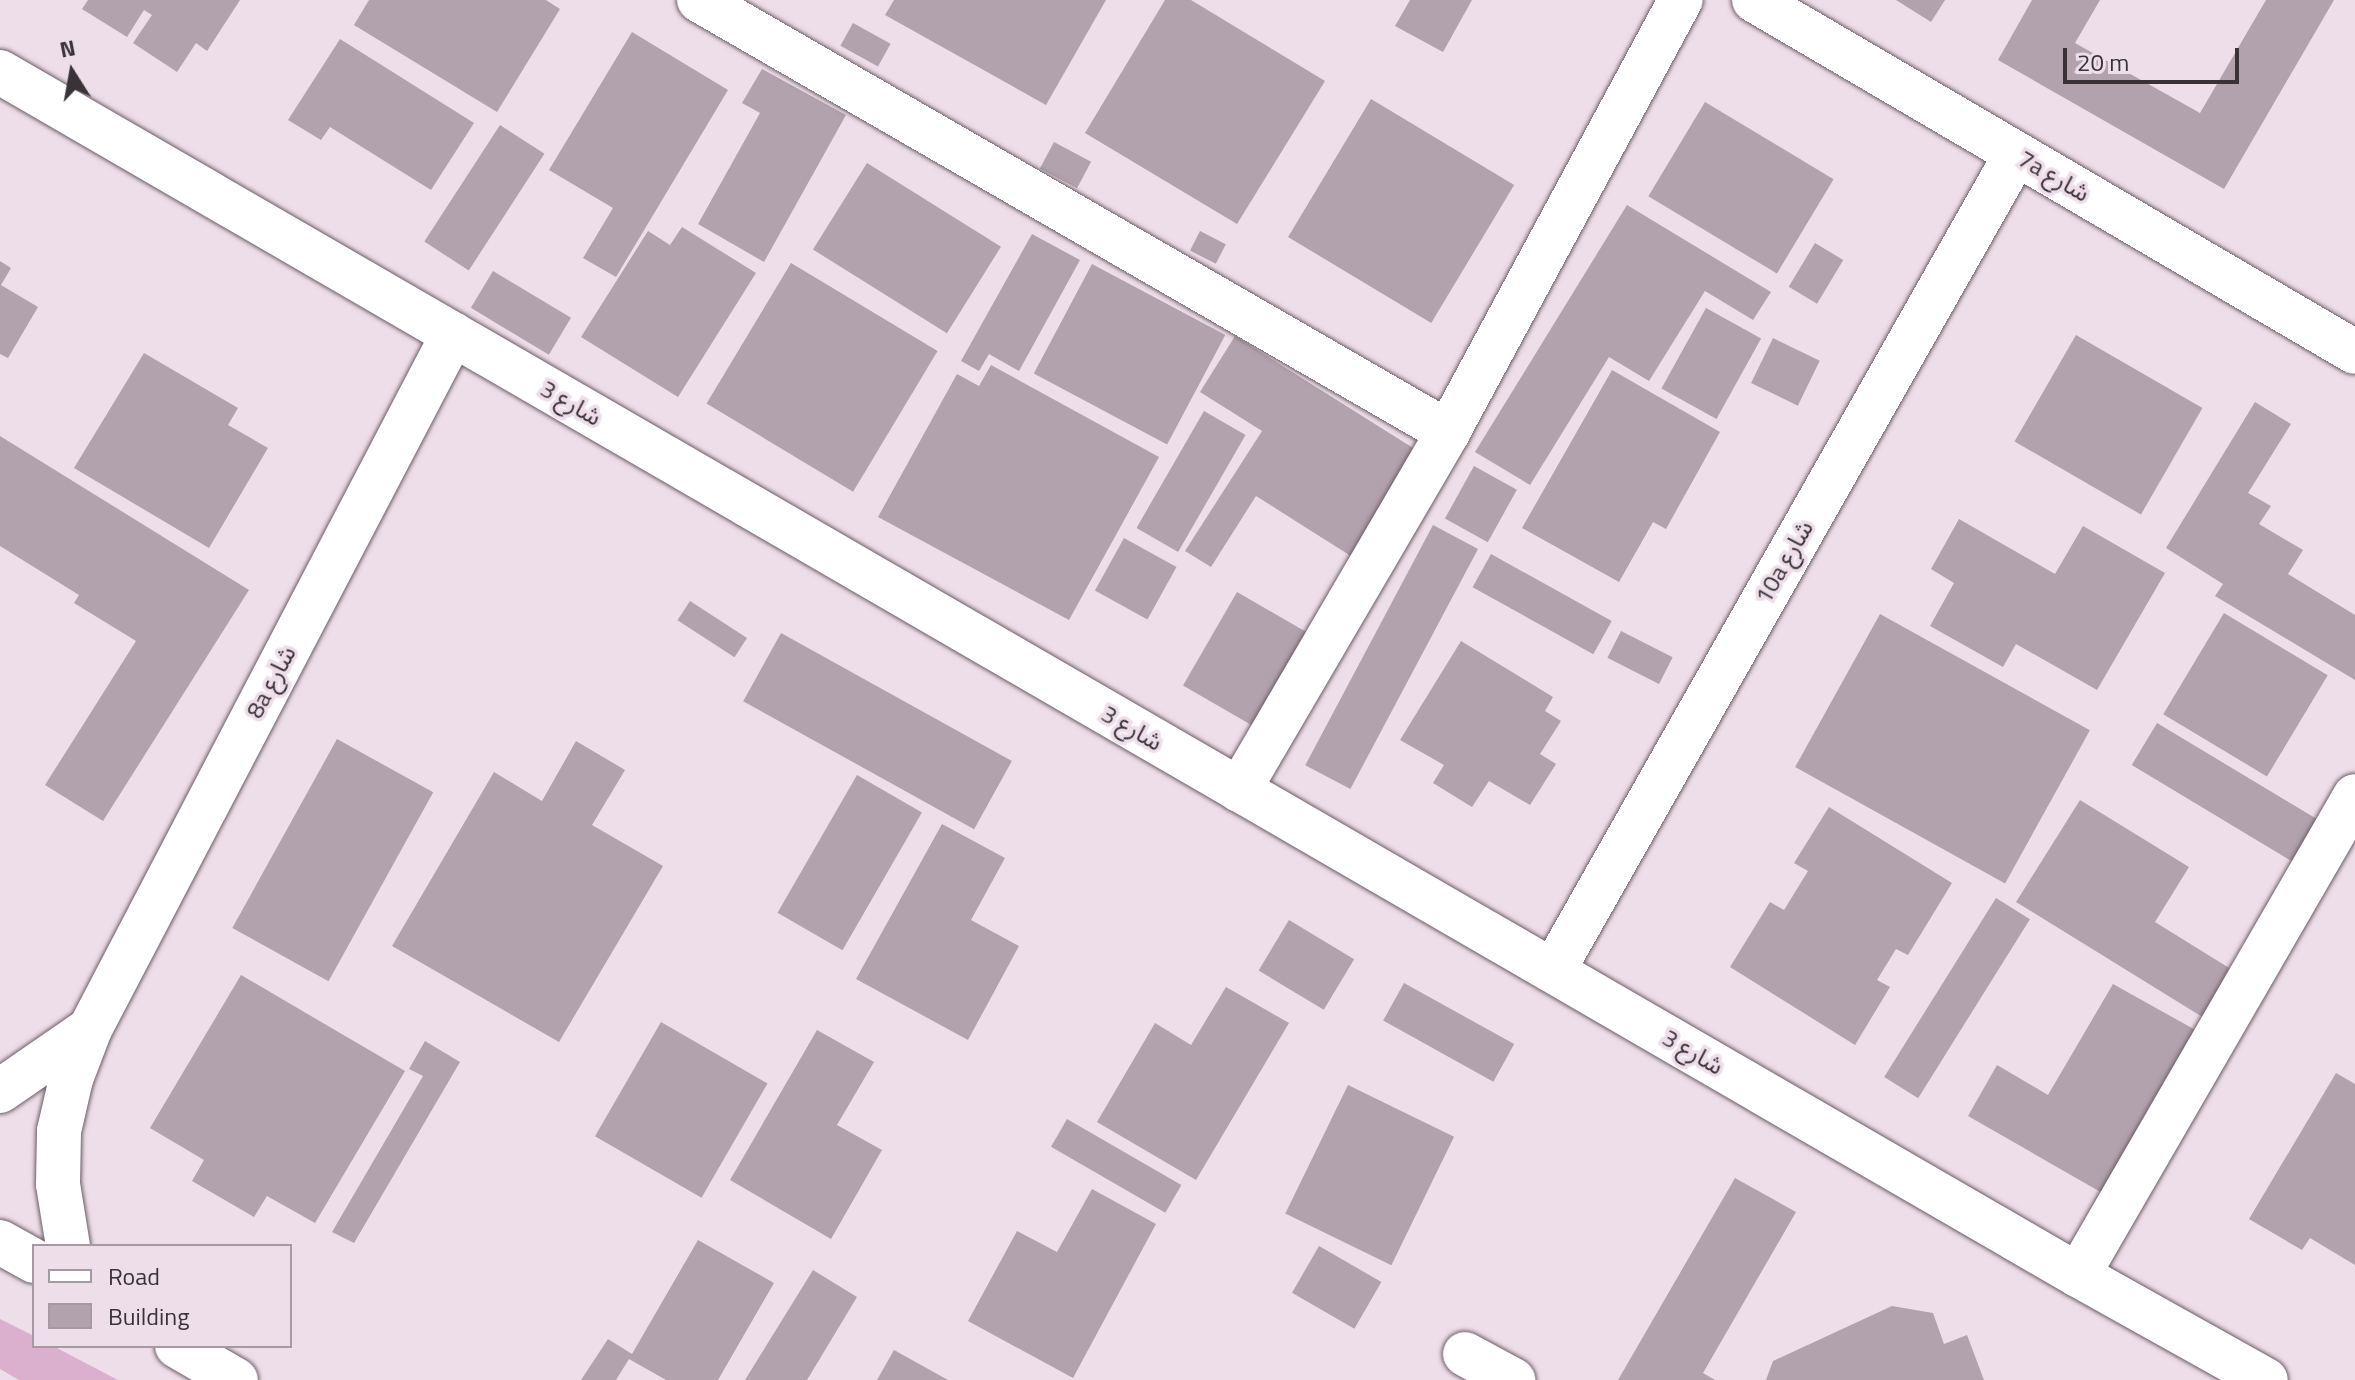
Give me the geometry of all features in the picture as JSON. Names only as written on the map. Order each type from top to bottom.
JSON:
[{"type":"street","points":[[699,0],[1448,432]]},
{"type":"street","points":[[1239,790],[1448,432],[1681,0]]},
{"type":"street","name":"7a شارع","points":[[1754,0],[2355,352]]},
{"type":"street","name":"شارع 3","points":[[0,72],[2078,1275],[2266,1380]]},
{"type":"street","name":"10a شارع","points":[[1553,971],[2016,154]]},
{"type":"street","name":"8a شارع","points":[[68,1244],[58,1184],[59,1131],[71,1079],[90,1029],[453,334]]},
{"type":"street","points":[[2078,1275],[2355,796]]},
{"type":"street","name":"8a شارع","points":[[0,1091],[90,1029]]},
{"type":"street","points":[[0,1242],[32,1260]]},
{"type":"street","points":[[180,1348],[236,1380]]},
{"type":"street","points":[[1465,1354],[1513,1380]]},
{"type":"shaded area","points":[[0,1319],[32,1335],[32,1348],[57,1348],[118,1380],[19,1380],[0,1369]]},
{"type":"building","points":[[88,0],[240,0],[207,51],[196,43],[177,72],[133,43],[152,15],[144,10],[127,37],[82,9]]},
{"type":"building","points":[[369,0],[546,0],[560,9],[497,112],[354,25]]},
{"type":"building","points":[[894,0],[1106,0],[1046,105],[885,15]]},
{"type":"building","points":[[1165,0],[1191,0],[1325,81],[1237,224],[1085,133]]},
{"type":"building","points":[[1410,0],[1472,0],[1443,52],[1395,26]]},
{"type":"building","points":[[1896,0],[1945,0],[1931,22]]},
{"type":"building","points":[[2032,0],[2100,0],[2075,43],[2200,113],[2266,0],[2334,0],[2224,189],[1998,60]]},
{"type":"building","points":[[853,23],[891,44],[878,67],[840,46]]},
{"type":"building","points":[[632,32],[728,90],[616,277],[583,258],[613,208],[549,170]]},
{"type":"building","points":[[340,39],[474,123],[431,190],[330,127],[321,140],[288,120]]},
{"type":"building","points":[[762,69],[846,115],[764,262],[698,224],[760,113],[742,103]]},
{"type":"building","points":[[1371,99],[1514,185],[1431,323],[1288,237]]},
{"type":"building","points":[[1705,102],[1834,179],[1777,274],[1648,196]]},
{"type":"building","points":[[500,125],[544,154],[469,270],[424,242]]},
{"type":"building","points":[[1054,142],[1091,162],[1077,188],[1040,168]]},
{"type":"building","points":[[867,163],[1001,247],[947,333],[813,250]]},
{"type":"building","points":[[1627,205],[1771,292],[1753,320],[1705,291],[1649,381],[1609,357],[1530,485],[1475,452]]},
{"type":"building","points":[[682,227],[756,273],[678,397],[581,337],[648,231],[670,245]]},
{"type":"building","points":[[1200,231],[1226,244],[1216,264],[1190,251]]},
{"type":"building","points":[[1032,234],[1080,260],[1019,371],[989,354],[979,371],[961,361]]},
{"type":"building","points":[[1815,243],[1843,260],[1817,304],[1789,287]]},
{"type":"building","points":[[0,261],[11,268],[1,285],[38,307],[8,358],[0,354]]},
{"type":"building","points":[[791,263],[938,351],[853,492],[707,404]]},
{"type":"building","points":[[1092,264],[1225,335],[1167,444],[1034,373]]},
{"type":"building","points":[[493,271],[571,318],[549,355],[471,308]]},
{"type":"building","points":[[1706,308],[1761,339],[1716,419],[1661,388]]},
{"type":"building","points":[[2076,335],[2202,408],[2141,515],[2014,442]]},
{"type":"building","points":[[1235,336],[1421,453],[1354,558],[1256,496],[1211,567],[1185,551],[1262,431],[1200,392]]},
{"type":"building","points":[[1773,338],[1820,361],[1798,406],[1751,383]]},
{"type":"building","points":[[144,353],[238,408],[228,425],[268,448],[209,548],[74,468]]},
{"type":"building","points":[[991,365],[1159,457],[1069,620],[878,517],[957,374],[979,386]]},
{"type":"building","points":[[1612,370],[1720,432],[1666,529],[1653,522],[1619,582],[1522,528]]},
{"type":"building","points":[[2255,402],[2291,424],[2248,493],[2271,506],[2259,524],[2303,550],[2288,574],[2355,615],[2355,680],[2215,596],[2223,584],[2166,548]]},
{"type":"building","points":[[1204,411],[1246,435],[1178,552],[1136,528]]},
{"type":"building","points":[[0,436],[249,590],[103,821],[45,785],[136,641],[74,603],[79,595],[0,546]]},
{"type":"building","points":[[1474,466],[1517,490],[1488,542],[1445,518]]},
{"type":"building","points":[[1959,519],[2055,574],[2083,526],[2165,573],[2097,690],[2016,644],[2003,667],[1930,626],[1954,583],[1931,569]]},
{"type":"building","points":[[1433,525],[1478,549],[1350,789],[1305,765]]},
{"type":"building","points":[[1124,538],[1176,567],[1147,620],[1095,590]]},
{"type":"building","points":[[1491,554],[1612,621],[1593,654],[1473,587]]},
{"type":"building","points":[[1237,592],[1309,634],[1255,727],[1183,686]]},
{"type":"building","points":[[690,601],[747,638],[735,657],[677,620]]},
{"type":"building","points":[[2224,613],[2328,675],[2267,776],[2163,714]]},
{"type":"building","points":[[1880,614],[2090,730],[2005,883],[1795,767]]},
{"type":"building","points":[[1621,631],[1673,657],[1659,684],[1607,658]]},
{"type":"building","points":[[781,633],[1012,761],[974,829],[743,701]]},
{"type":"building","points":[[1461,641],[1553,697],[1545,711],[1561,721],[1540,754],[1556,764],[1530,805],[1489,781],[1472,807],[1433,783],[1444,765],[1400,740]]},
{"type":"building","points":[[2157,723],[2332,828],[2307,870],[2132,765]]},
{"type":"building","points":[[337,739],[433,792],[328,981],[232,928]]},
{"type":"building","points":[[576,741],[625,770],[592,825],[663,866],[559,1042],[392,946],[494,772],[542,801]]},
{"type":"building","points":[[857,775],[922,812],[842,950],[778,913]]},
{"type":"building","points":[[2080,800],[2189,867],[2155,922],[2234,971],[2204,1018],[2016,902]]},
{"type":"building","points":[[1829,807],[1952,883],[1908,955],[1896,949],[1877,980],[1890,987],[1855,1045],[1730,967],[1770,902],[1784,910],[1808,871],[1794,863]]},
{"type":"building","points":[[942,824],[1005,858],[971,920],[1019,946],[968,1040],[856,979]]},
{"type":"building","points":[[1996,898],[2030,919],[1918,1098],[1884,1077]]},
{"type":"building","points":[[1289,920],[1354,959],[1324,1010],[1259,971]]},
{"type":"building","points":[[241,975],[405,1071],[315,1223],[267,1196],[254,1217],[192,1181],[204,1160],[150,1128]]},
{"type":"building","points":[[1404,983],[1514,1044],[1493,1082],[1383,1021]]},
{"type":"building","points":[[2113,984],[2199,1032],[2104,1194],[1968,1116],[1997,1065],[2048,1095]]},
{"type":"building","points":[[1226,987],[1289,1023],[1196,1180],[1097,1122],[1155,1023],[1191,1045]]},
{"type":"building","points":[[661,1022],[768,1084],[702,1198],[595,1136]]},
{"type":"building","points":[[817,1030],[874,1062],[837,1125],[882,1150],[831,1239],[730,1180]]},
{"type":"building","points":[[425,1041],[460,1062],[354,1243],[332,1232],[423,1076],[409,1069]]},
{"type":"building","points":[[2336,1073],[2355,1084],[2355,1265],[2310,1238],[2302,1250],[2249,1219]]},
{"type":"building","points":[[1348,1085],[1454,1137],[1391,1265],[1285,1214]]},
{"type":"building","points":[[1067,1119],[1181,1185],[1165,1213],[1051,1147]]},
{"type":"building","points":[[1735,1178],[1796,1212],[1703,1373],[1715,1380],[1618,1380]]},
{"type":"building","points":[[1092,1189],[1156,1224],[1073,1378],[968,1321],[1017,1231],[1057,1252]]},
{"type":"building","points":[[698,1240],[774,1283],[718,1380],[666,1380],[629,1359],[616,1380],[581,1380],[608,1339],[632,1354]]},
{"type":"building","points":[[1319,1246],[1381,1282],[1354,1329],[1292,1293]]},
{"type":"building","points":[[813,1270],[857,1297],[807,1380],[745,1380]]},
{"type":"building","points":[[1892,1306],[1933,1313],[1944,1344],[1967,1335],[1984,1380],[1766,1380],[1773,1361]]},
{"type":"building","points":[[894,1350],[948,1380],[877,1380]]}]
